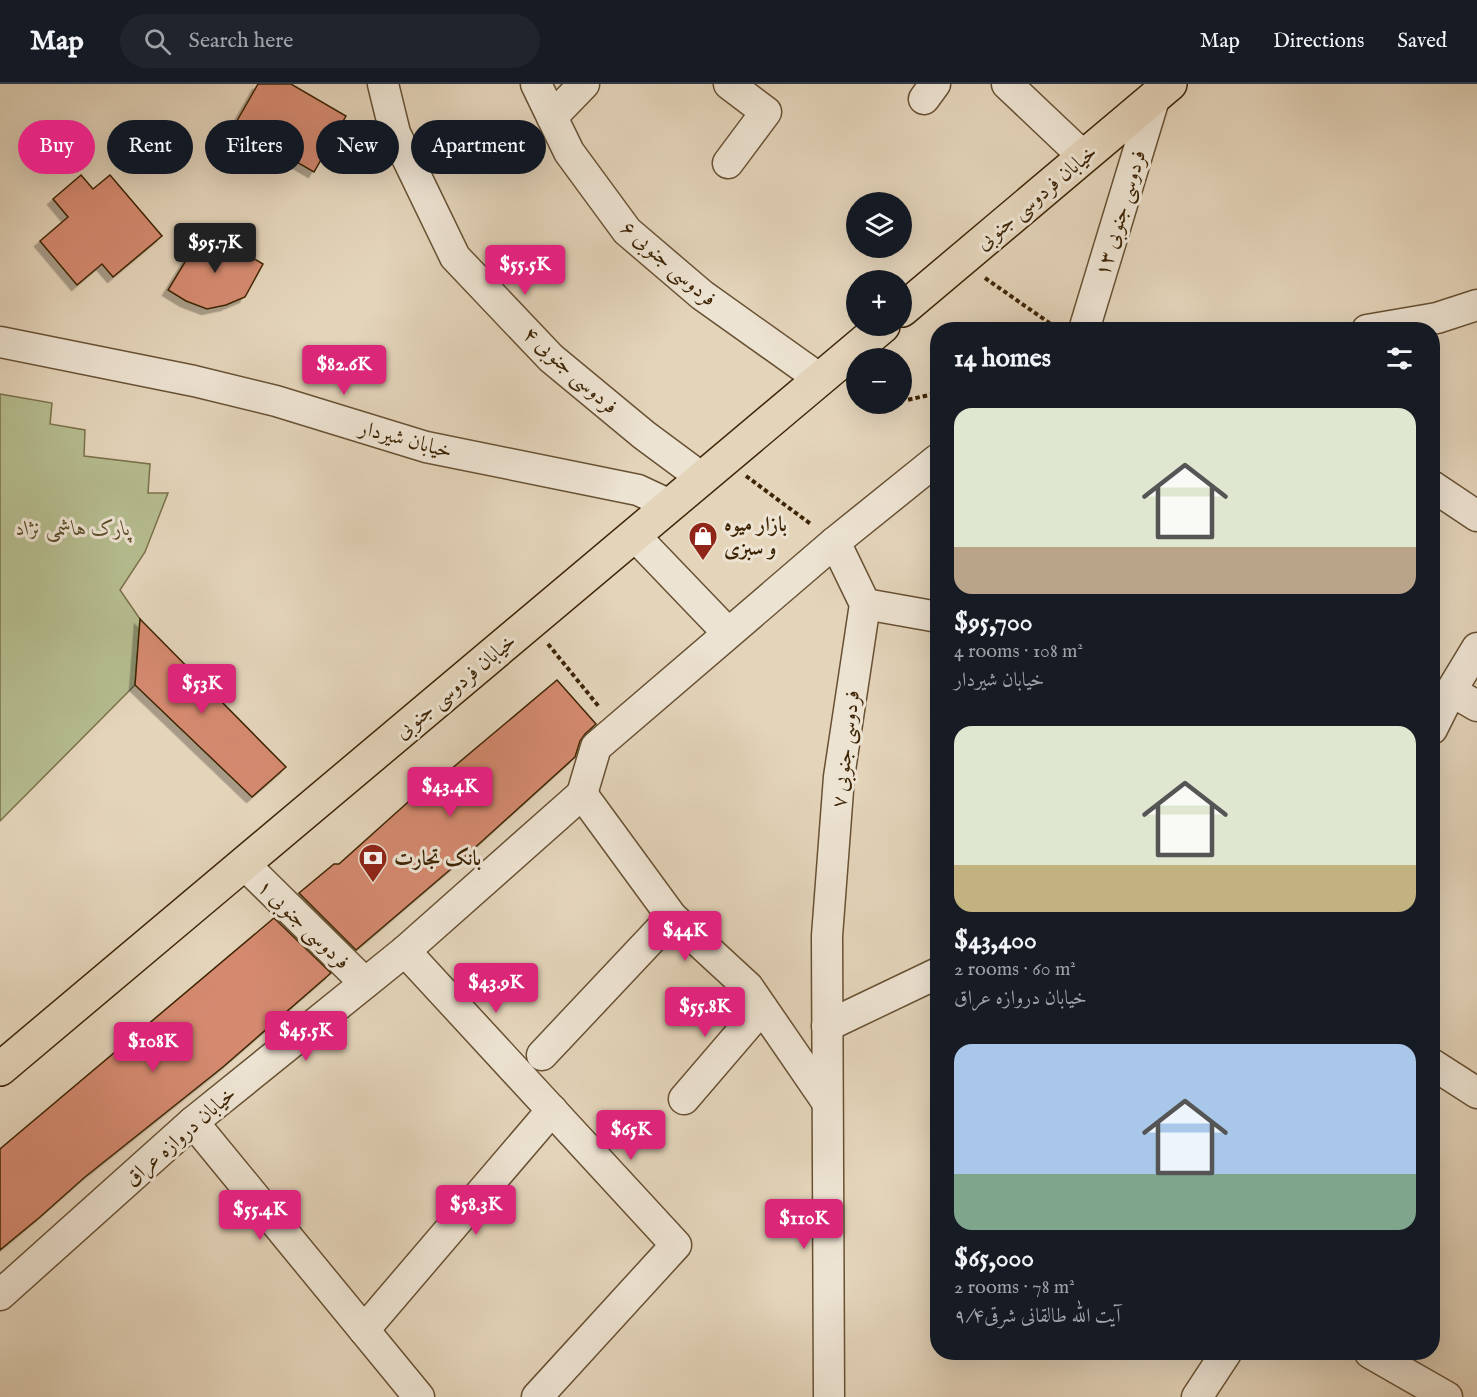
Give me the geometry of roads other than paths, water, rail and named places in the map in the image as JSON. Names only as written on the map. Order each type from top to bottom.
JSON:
[{"type":"main road","name":"خیابان فردوسی جنوبی","points":[[912,302],[1162,90]]},
{"type":"main road","name":"خیابان فردوسی جنوبی","points":[[0,1069],[871,336]]},
{"type":"street","name":"فردوسی جنوبی ۴","points":[[382,84],[395,133],[455,256],[551,358],[644,435],[713,469]]},
{"type":"street","name":"فردوسی جنوبی ۶","points":[[536,84],[569,152],[627,231],[702,295],[820,378]]},
{"type":"street","points":[[552,117],[584,84]]},
{"type":"street","points":[[728,162],[766,112],[729,84]]},
{"type":"street","points":[[1007,84],[1084,157]]},
{"type":"street","name":"فردوسی جنوبی ۱۳","points":[[1087,322],[1162,90]]},
{"type":"street","points":[[1414,322],[1437,318],[1477,305]]},
{"type":"street","name":"خیابان شیردار","points":[[0,342],[194,381],[276,401],[426,447],[638,490],[670,505]]},
{"type":"street","points":[[827,1102],[748,987],[672,917],[582,794],[596,747],[835,542],[930,465]]},
{"type":"street","points":[[1440,491],[1477,516]]},
{"type":"street","points":[[634,535],[728,633]]},
{"type":"street","points":[[835,542],[865,604],[930,616]]},
{"type":"street","name":"فردوسی جنوبی ۷","points":[[829,1397],[827,936],[839,777],[865,604]]},
{"type":"street","points":[[1440,713],[1477,648]]},
{"type":"street","points":[[1451,691],[1477,706]]},
{"type":"street","name":"خیابان دروازه عراق","points":[[0,1295],[193,1122],[405,951],[582,794]]},
{"type":"street","name":"فردوسی جنوبی ۱","points":[[244,864],[365,983]]},
{"type":"street","points":[[542,1055],[672,917]]},
{"type":"street","points":[[405,951],[676,1245],[537,1397]]},
{"type":"street","points":[[827,1026],[930,977]]},
{"type":"street","points":[[684,1099],[762,1008]]},
{"type":"street","points":[[1440,1069],[1477,1094]]},
{"type":"street","points":[[364,1330],[552,1110]]},
{"type":"street","points":[[193,1122],[419,1397]]},
{"type":"street","points":[[1197,1397],[1221,1360]]},
{"type":"street","points":[[1382,1360],[1447,1397]]},
{"type":"place","name":"بازار میوه و سبزی","points":[[703,562]]},
{"type":"place","name":"بانک تجارت","points":[[373,884]]},
{"type":"park label","name":"پارک هاشمی نژاد","points":[[73,528]]}]
